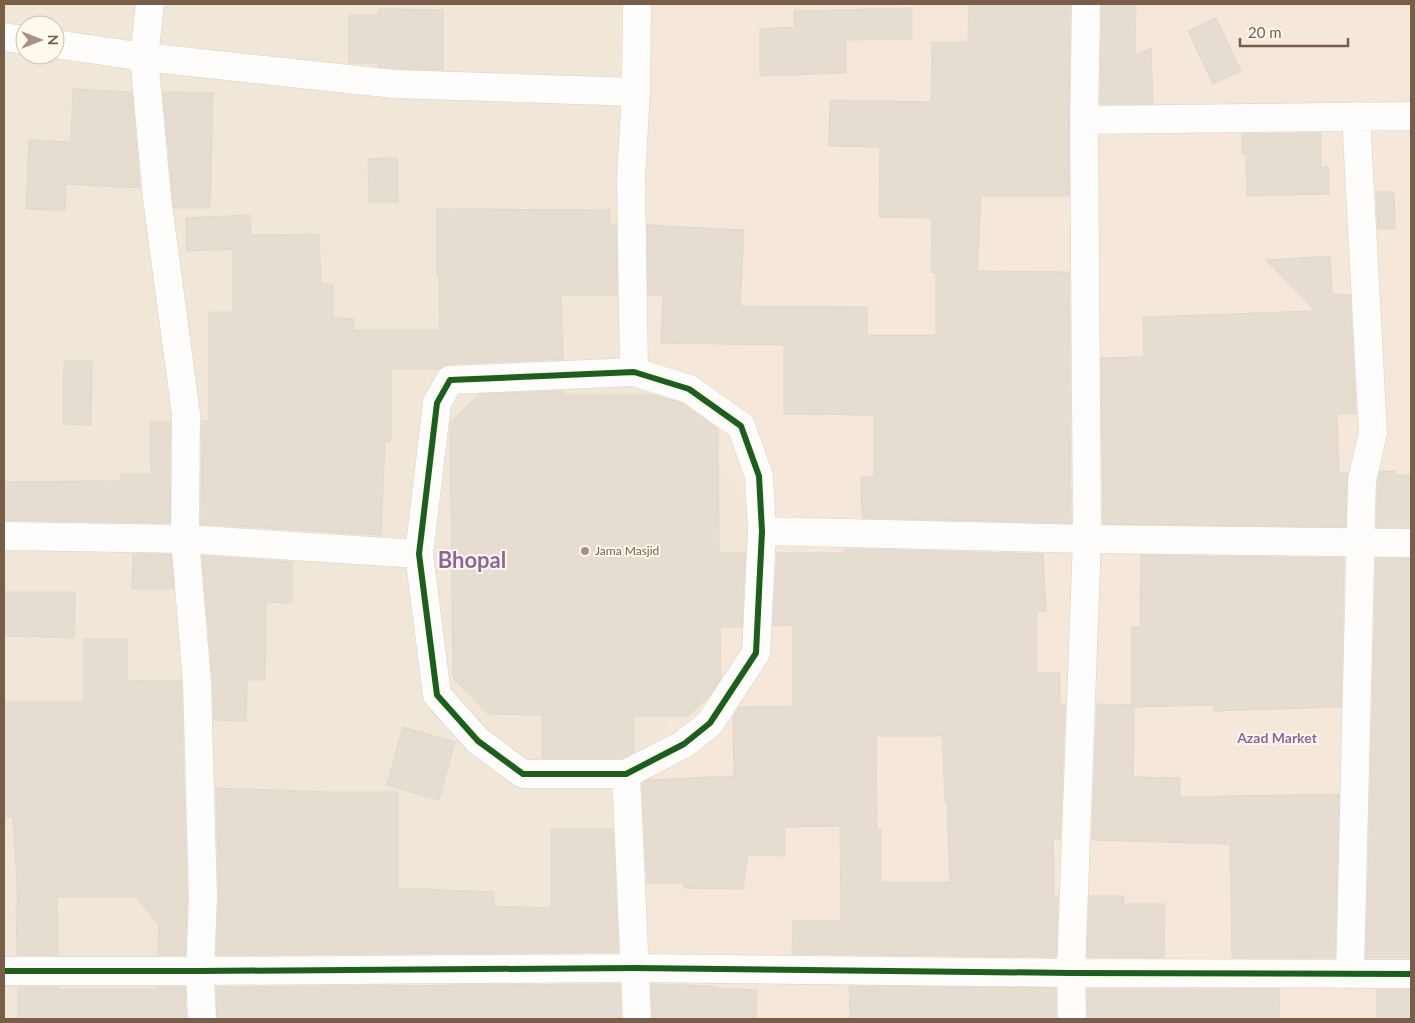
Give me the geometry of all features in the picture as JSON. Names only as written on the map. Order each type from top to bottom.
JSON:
[{"type":"street","points":[[150,4],[144,57],[156,198],[186,414],[185,539],[197,683],[203,898],[200,971],[202,1019]]},
{"type":"street","points":[[634,372],[631,178],[636,92],[637,4]]},
{"type":"street","points":[[1072,1019],[1071,973],[1087,539],[1084,120],[1086,4]]},
{"type":"street","points":[[65,45],[144,57],[394,84],[636,92]]},
{"type":"street","points":[[1350,973],[1359,542],[1362,480],[1373,433],[1356,116]]},
{"type":"street","points":[[1084,120],[1411,116]]},
{"type":"street","points":[[634,372],[688,389],[741,426],[758,476],[762,530],[756,653],[710,723],[684,744],[626,774],[523,774],[478,741],[437,695],[419,554],[437,403],[450,380],[634,372]]},
{"type":"street","points":[[762,530],[1087,539],[1411,543]]},
{"type":"street","points":[[4,536],[185,539],[419,554]]},
{"type":"street","points":[[626,774],[637,1019]]},
{"type":"street","points":[[4,971],[635,968],[1071,973],[1411,974]]},
{"type":"shaded area","points":[[4,4],[1411,4],[1411,1019],[4,1019]]},
{"type":"shaded area","name":"Azad Market","points":[[620,4],[1411,4],[1411,1019],[205,1019],[206,971],[644,972],[638,778],[761,531],[624,318]]},
{"type":"building","points":[[969,4],[1070,4],[1069,196],[981,196],[977,271],[1069,272],[1071,523],[862,518],[861,477],[874,477],[874,415],[784,414],[784,345],[661,343],[663,295],[648,295],[647,225],[744,230],[740,306],[867,307],[867,335],[936,335],[936,273],[931,272],[932,218],[879,217],[880,147],[829,146],[830,100],[931,102],[932,42],[968,42]]},
{"type":"building","points":[[1102,4],[1136,4],[1135,55],[1151,48],[1153,104],[1100,104]]},
{"type":"building","points":[[912,8],[912,39],[845,40],[846,73],[760,76],[760,29],[795,27],[794,11]]},
{"type":"building","points":[[379,9],[443,10],[443,70],[378,67],[378,63],[349,63],[349,15],[378,15]]},
{"type":"building","points":[[1216,18],[1241,71],[1213,84],[1188,31]]},
{"type":"building","points":[[73,89],[132,92],[140,188],[66,184],[65,210],[26,209],[29,140],[71,142]]},
{"type":"building","points":[[163,92],[213,93],[210,208],[174,208]]},
{"type":"building","points":[[1321,133],[1321,167],[1329,167],[1329,194],[1247,196],[1246,154],[1242,154],[1242,134]]},
{"type":"building","points":[[397,158],[398,202],[369,202],[368,159]]},
{"type":"building","points":[[1376,192],[1394,192],[1395,229],[1378,229]]},
{"type":"building","points":[[437,209],[610,210],[609,224],[616,224],[617,295],[561,295],[563,359],[449,364],[440,369],[391,369],[391,442],[385,442],[381,535],[201,524],[202,421],[209,421],[209,312],[233,312],[233,249],[187,251],[186,218],[250,215],[251,235],[319,234],[321,284],[333,284],[333,318],[354,319],[354,330],[440,330],[439,275],[437,275]]},
{"type":"building","points":[[1330,256],[1332,294],[1350,295],[1356,414],[1337,414],[1339,473],[1348,473],[1345,527],[1103,524],[1101,358],[1144,357],[1143,317],[1315,311],[1266,260]]},
{"type":"building","points":[[64,361],[92,361],[91,425],[63,424]]},
{"type":"building","name":"Jama Masjid","points":[[564,391],[564,395],[654,395],[682,403],[718,429],[719,553],[745,553],[742,627],[720,627],[721,678],[709,696],[688,716],[634,716],[634,752],[622,758],[542,758],[542,715],[488,714],[453,678],[450,423],[480,394]]},
{"type":"building","points":[[150,422],[170,422],[170,523],[4,520],[4,482],[121,481],[121,474],[151,474]]},
{"type":"building","points":[[1380,471],[1396,471],[1396,475],[1411,475],[1411,527],[1376,527]]},
{"type":"building","points":[[845,550],[1043,554],[1046,611],[1037,612],[1037,673],[1060,673],[1060,704],[1065,704],[1060,839],[1053,839],[1054,896],[1058,896],[1056,957],[792,954],[793,921],[841,921],[840,826],[785,827],[785,856],[748,855],[743,889],[684,888],[684,883],[647,883],[642,783],[648,780],[734,776],[733,716],[739,707],[793,706],[793,625],[773,626],[777,553],[845,553]],"holes":[[[876,736],[942,736],[950,882],[881,882],[881,830],[877,830]]]},
{"type":"building","points":[[133,554],[171,554],[174,589],[132,589]]},
{"type":"building","points":[[1141,555],[1344,558],[1341,707],[1214,711],[1214,705],[1134,707],[1133,777],[1180,778],[1180,797],[1339,794],[1335,958],[1232,958],[1230,844],[1092,840],[1097,704],[1132,705],[1132,627],[1140,627]]},
{"type":"building","points":[[202,556],[292,562],[292,603],[266,602],[265,680],[247,680],[246,721],[214,720],[213,682]]},
{"type":"building","points":[[1376,558],[1411,559],[1411,958],[1366,958]]},
{"type":"building","points":[[4,592],[75,592],[74,638],[4,636]]},
{"type":"building","points":[[84,639],[127,639],[127,681],[181,680],[187,898],[185,955],[158,955],[159,925],[136,897],[57,897],[58,955],[17,955],[16,903],[18,903],[13,817],[4,816],[4,702],[84,702]]},
{"type":"building","points":[[403,727],[455,742],[439,800],[387,785]]},
{"type":"building","points":[[216,788],[328,792],[398,792],[398,888],[494,892],[494,906],[551,908],[551,829],[613,829],[618,952],[216,955],[219,898]]},
{"type":"building","points":[[1089,896],[1124,896],[1124,904],[1165,904],[1164,958],[1087,957]]},
{"type":"building","points":[[620,984],[621,1019],[217,1019],[216,987]]},
{"type":"building","points":[[651,984],[713,986],[713,988],[757,990],[756,1019],[652,1019]]},
{"type":"building","points":[[849,986],[1056,988],[1056,1019],[850,1019]]},
{"type":"building","points":[[18,987],[157,989],[157,987],[185,987],[186,1019],[18,1019]]},
{"type":"building","points":[[1087,989],[1280,989],[1279,1019],[1088,1019]]},
{"type":"building","points":[[1377,990],[1411,990],[1411,1019],[1377,1019]]},
{"type":"cycle path","points":[[634,372],[689,389],[741,426],[759,476],[762,531],[756,653],[710,723],[684,744],[626,774],[523,774],[478,741],[437,695],[419,554],[437,403],[450,380],[634,372]]},
{"type":"cycle path","points":[[4,971],[635,968],[1071,973],[1411,974]]},
{"type":"place","name":"Jama Masjid","points":[[585,551]]},
{"type":"district","name":"Bhopal","points":[[472,560]]},
{"type":"district","name":"Azad Market","points":[[1277,738]]}]
